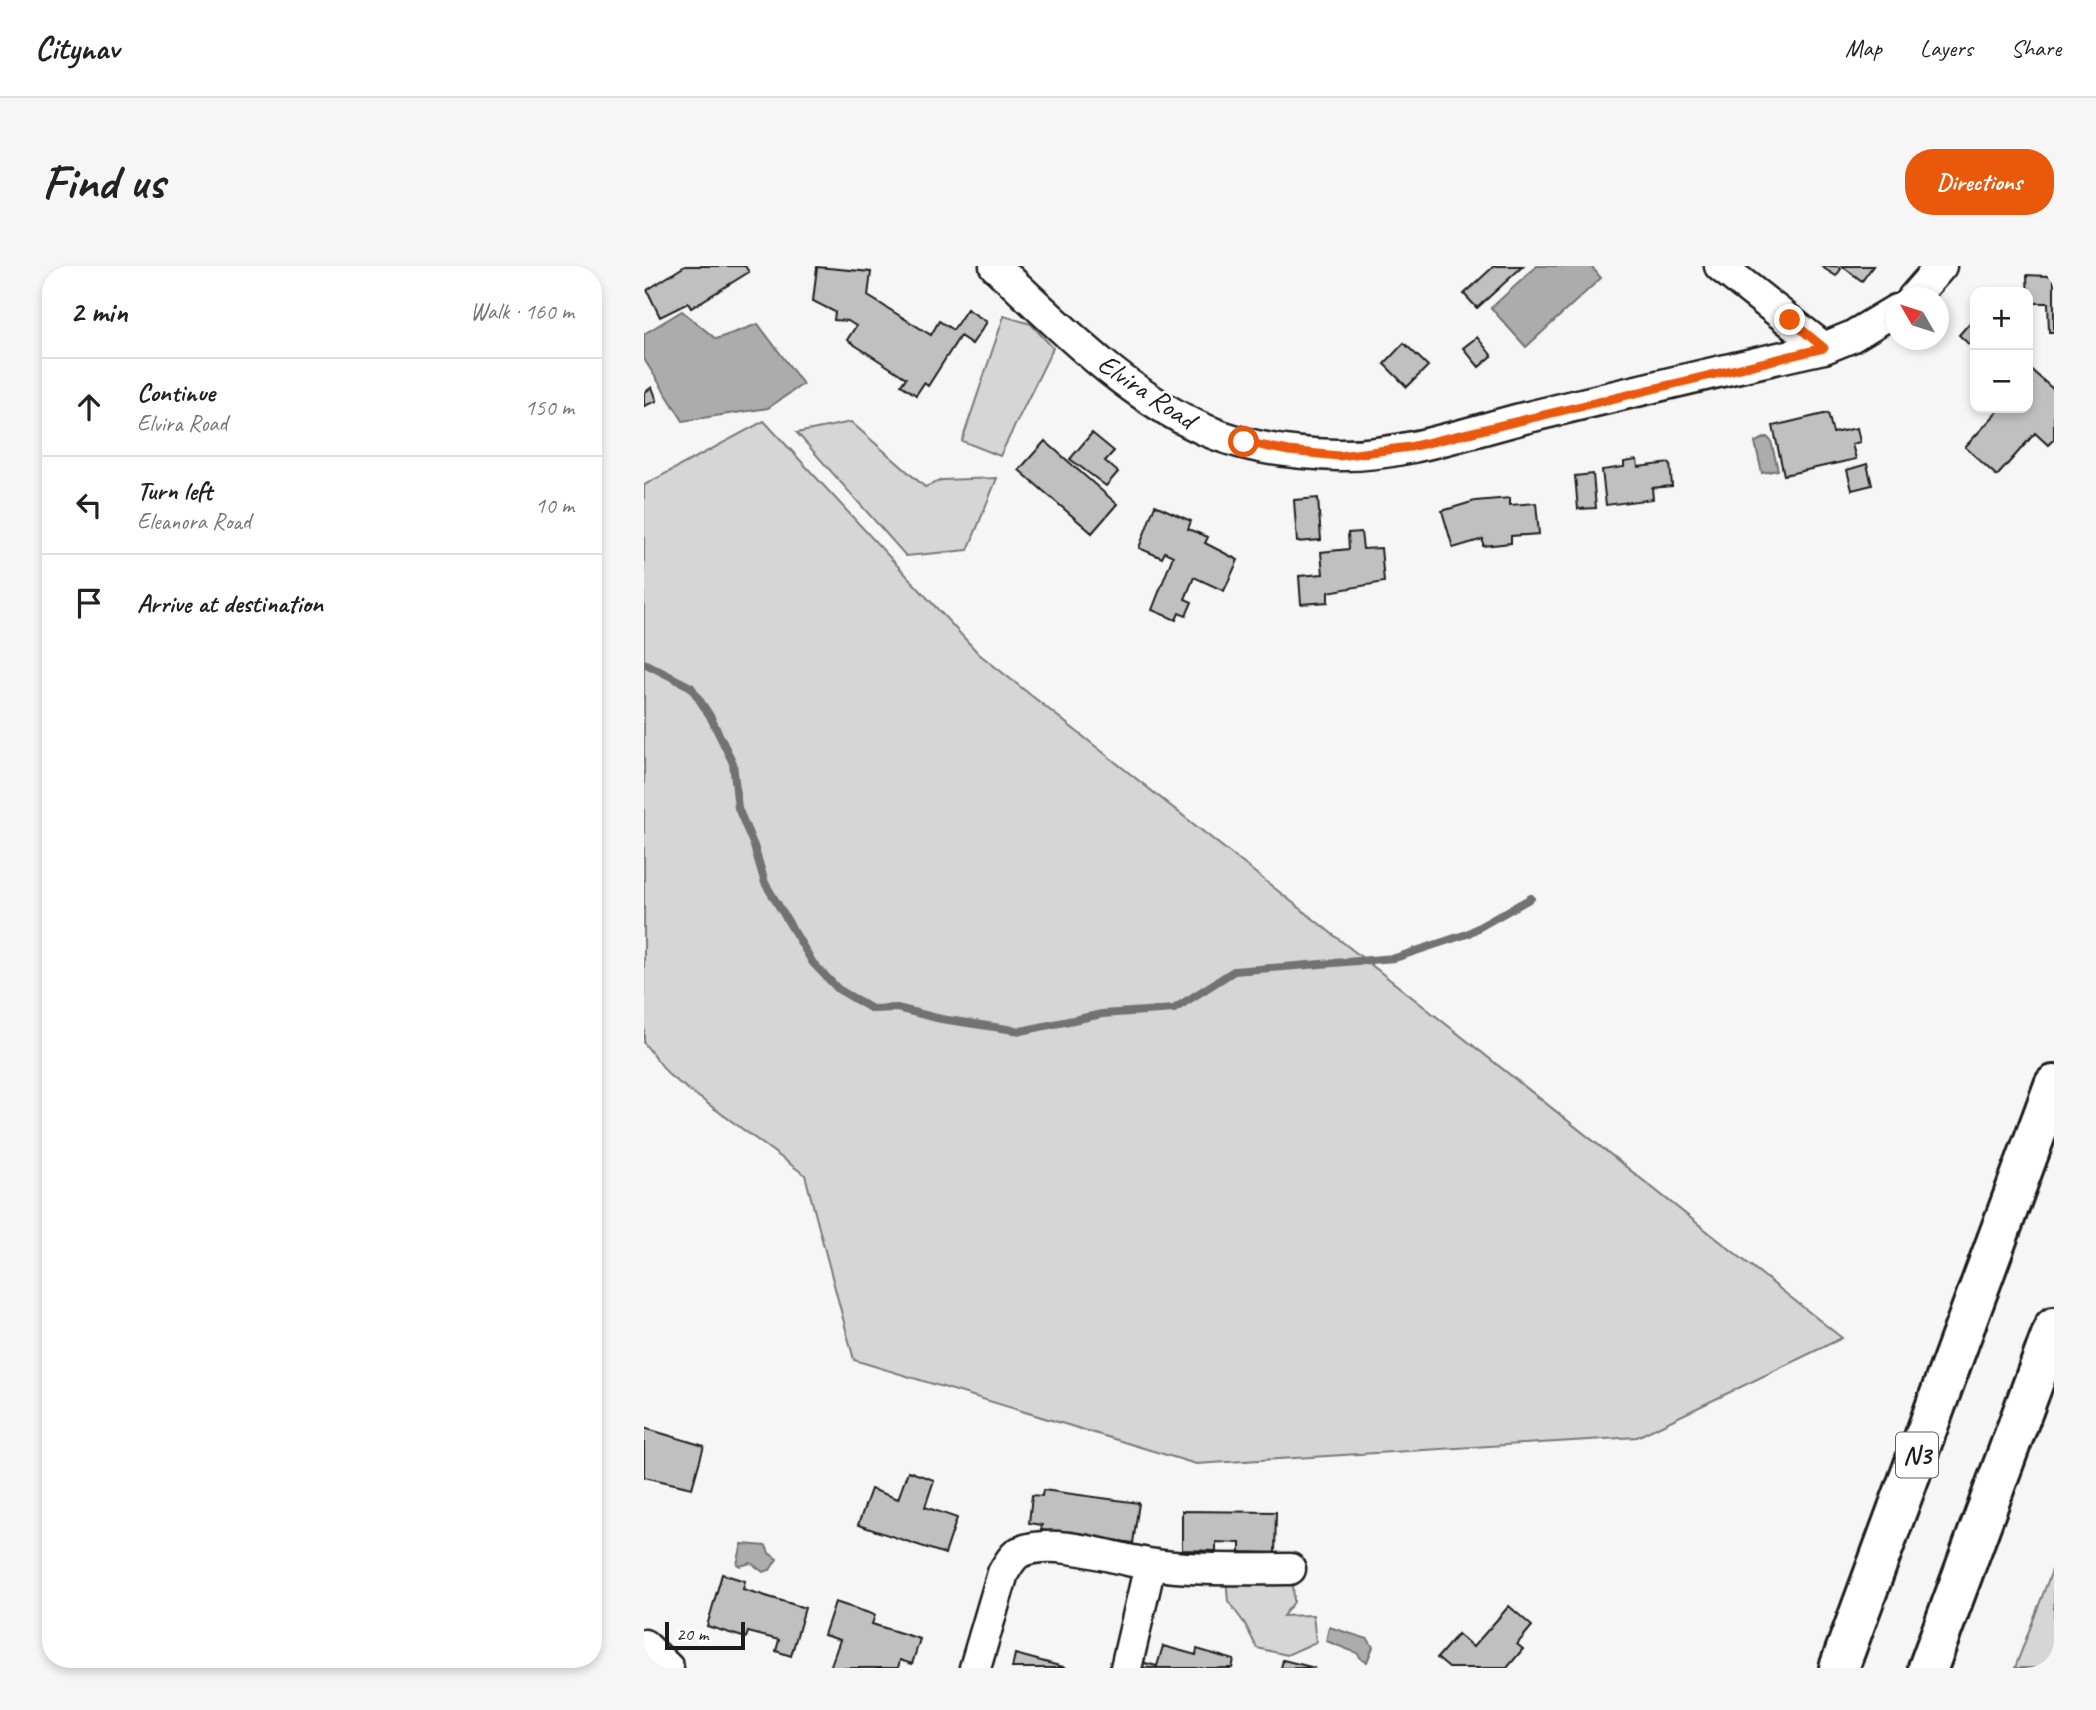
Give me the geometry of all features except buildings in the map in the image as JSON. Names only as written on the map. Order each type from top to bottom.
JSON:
[{"type":"highway","name":"N3","points":[[1839,1668],[2054,1085]]},
{"type":"highway","points":[[1928,1668],[2054,1327]]},
{"type":"street","name":"Elvira Road","points":[[995,266],[1129,385],[1170,412],[1206,430],[1289,451],[1339,456],[1410,447],[1824,348],[1851,337],[1886,316]]},
{"type":"street","points":[[1720,266],[1824,348]]},
{"type":"street","points":[[1923,287],[1941,266]]},
{"type":"street","points":[[975,1668],[1003,1573],[1020,1552],[1039,1549],[1090,1551],[1150,1565],[1290,1569]]},
{"type":"street","points":[[1126,1668],[1150,1565]]},
{"type":"street","points":[[644,1645],[668,1668]]},
{"type":"shaded area","points":[[1537,266],[1591,266],[1601,278],[1526,347],[1491,308]]},
{"type":"shaded area","points":[[682,311],[716,339],[758,324],[803,384],[768,408],[683,421],[644,359],[644,334]]},
{"type":"shaded area","points":[[1004,316],[1031,324],[1053,348],[1000,456],[962,441]]},
{"type":"shaded area","points":[[764,421],[979,654],[1842,1338],[1637,1437],[1196,1464],[854,1360],[805,1175],[670,1076],[644,1043],[644,485]]},
{"type":"shaded area","points":[[851,422],[925,487],[942,480],[997,478],[968,550],[906,556],[797,433]]},
{"type":"shaded area","points":[[1767,437],[1771,441],[1778,470],[1762,473],[1755,442]]},
{"type":"shaded area","points":[[742,1544],[766,1546],[769,1553],[777,1559],[770,1570],[763,1572],[751,1563],[740,1566],[737,1564]]},
{"type":"shaded area","points":[[2054,1565],[2054,1668],[2015,1668]]},
{"type":"shaded area","points":[[1226,1577],[1293,1582],[1294,1602],[1283,1616],[1313,1615],[1316,1642],[1287,1655],[1257,1648],[1245,1624],[1228,1601]]},
{"type":"shaded area","points":[[1329,1627],[1368,1639],[1373,1647],[1367,1662],[1357,1653],[1326,1641]]},
{"type":"waterway","points":[[644,663],[691,687],[710,716],[733,763],[738,808],[754,846],[765,883],[813,963],[838,989],[872,1009],[897,1008],[941,1019],[1021,1031],[1102,1014],[1174,1009],[1234,971],[1395,958],[1467,934],[1531,898]]},
{"type":"route","points":[[1244,442],[1289,451],[1339,456],[1410,447],[1824,348],[1790,320]]}]
